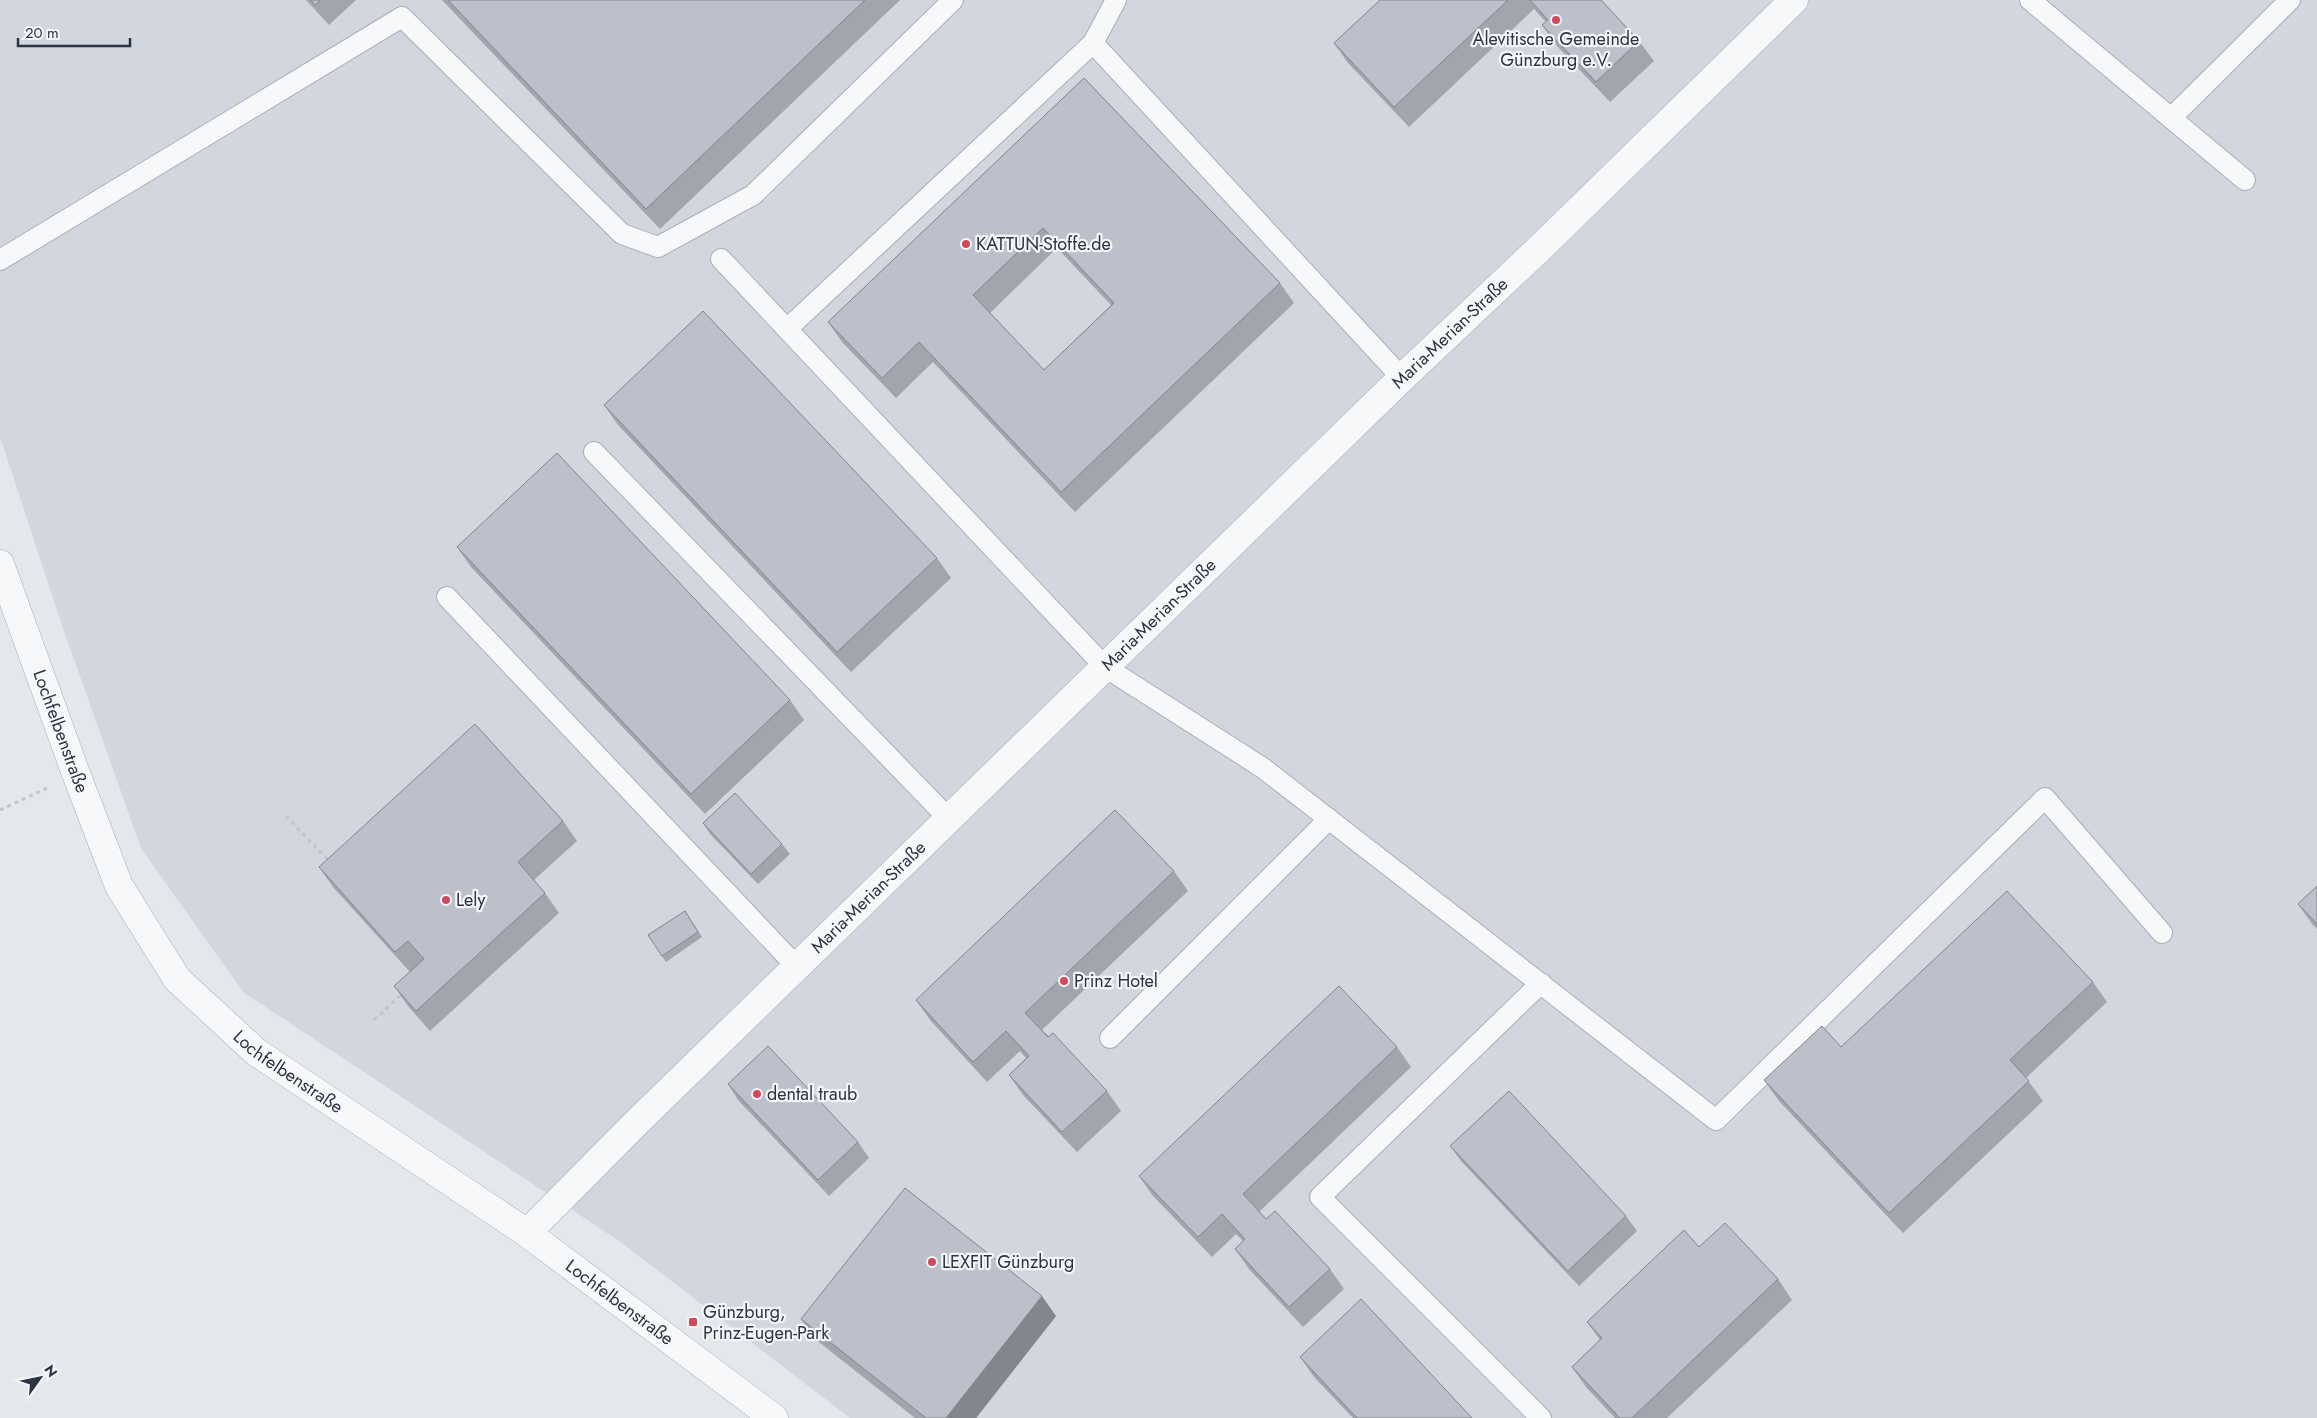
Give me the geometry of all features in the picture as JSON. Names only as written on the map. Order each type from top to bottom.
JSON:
[{"type":"street","name":"Maria-Merian-Straße","points":[[527,1233],[636,1123],[1402,378],[1543,245],[1794,0]]},
{"type":"street","name":"Lochfelbenstraße","points":[[0,564],[119,886],[177,979],[256,1052],[527,1233],[774,1418]]},
{"type":"lane","points":[[0,260],[402,17],[622,234],[658,247],[753,195],[953,0]]},
{"type":"lane","points":[[786,329],[1093,43],[1116,0]]},
{"type":"lane","points":[[2030,0],[2245,180]]},
{"type":"lane","points":[[2171,118],[2290,0]]},
{"type":"lane","points":[[1093,43],[1402,378]]},
{"type":"lane","points":[[722,260],[1105,667],[1263,768],[1716,1120],[2045,798],[2162,932]]},
{"type":"lane","points":[[594,452],[949,819]]},
{"type":"lane","points":[[446,598],[797,967]]},
{"type":"lane","points":[[1110,1038],[1329,819]]},
{"type":"lane","points":[[1541,1418],[1320,1197],[1542,983]]},
{"type":"path","points":[[0,810],[36,794],[75,771]]},
{"type":"path","points":[[286,816],[331,863]]},
{"type":"path","points":[[374,1020],[409,988]]},
{"type":"shaded area","points":[[0,0],[2317,0],[2317,1418],[850,1418],[622,1243],[243,992],[141,848],[65,634],[0,437]]},
{"type":"building","points":[[311,0],[320,0],[315,5]]},
{"type":"building","points":[[448,0],[865,0],[646,209]]},
{"type":"building","points":[[1380,0],[1508,0],[1394,107],[1334,43]]},
{"type":"building","points":[[1530,0],[1601,0],[1639,41],[1596,82],[1542,25],[1548,20]]},
{"type":"building","points":[[1084,78],[1280,283],[1061,492],[919,342],[882,378],[828,322]],"holes":[[[1043,228],[1114,303],[1044,370],[973,295]]]},
{"type":"building","points":[[703,311],[937,558],[837,652],[604,405]]},
{"type":"building","points":[[557,453],[790,700],[691,794],[457,547]]},
{"type":"building","name":"Lely","points":[[475,724],[563,821],[518,862],[545,893],[416,1011],[394,986],[424,959],[408,941],[395,952],[319,867]]},
{"type":"building","points":[[735,793],[782,844],[751,874],[703,823]]},
{"type":"building","points":[[1115,810],[1174,871],[1025,1013],[1048,1037],[1053,1033],[1107,1091],[1062,1132],[1009,1075],[1029,1056],[1006,1031],[973,1062],[916,1000]]},
{"type":"building","points":[[2317,886],[2317,924],[2298,904]]},
{"type":"building","points":[[2007,891],[2093,982],[2010,1060],[2029,1081],[1889,1213],[1764,1080],[1822,1026],[1841,1047]]},
{"type":"building","points":[[685,911],[698,932],[662,956],[648,935]]},
{"type":"building","points":[[1339,986],[1397,1047],[1243,1194],[1266,1219],[1275,1211],[1330,1269],[1289,1307],[1235,1249],[1245,1239],[1222,1214],[1198,1237],[1139,1176]]},
{"type":"building","points":[[768,1046],[858,1142],[818,1180],[728,1084]]},
{"type":"building","points":[[1509,1091],[1626,1216],[1568,1271],[1450,1146]]},
{"type":"building","name":"LEXFIT Günzburg","points":[[905,1188],[1042,1296],[946,1418],[926,1418],[801,1319]]},
{"type":"building","points":[[1725,1223],[1778,1279],[1632,1418],[1620,1418],[1572,1367],[1602,1338],[1587,1322],[1684,1230],[1699,1247]]},
{"type":"building","points":[[1361,1299],[1472,1418],[1357,1418],[1300,1357]]},
{"type":"place","name":"Alevitische Gemeinde Günzburg e.V.","points":[[1556,20]]},
{"type":"place","name":"KATTUN-Stoffe.de","points":[[966,244]]},
{"type":"place","name":"Lely","points":[[446,900]]},
{"type":"place","name":"Prinz Hotel","points":[[1064,981]]},
{"type":"place","name":"dental traub","points":[[757,1094]]},
{"type":"place","name":"LEXFIT Günzburg","points":[[932,1262]]},
{"type":"place","name":"Günzburg, Prinz-Eugen-Park","points":[[693,1322]]}]
